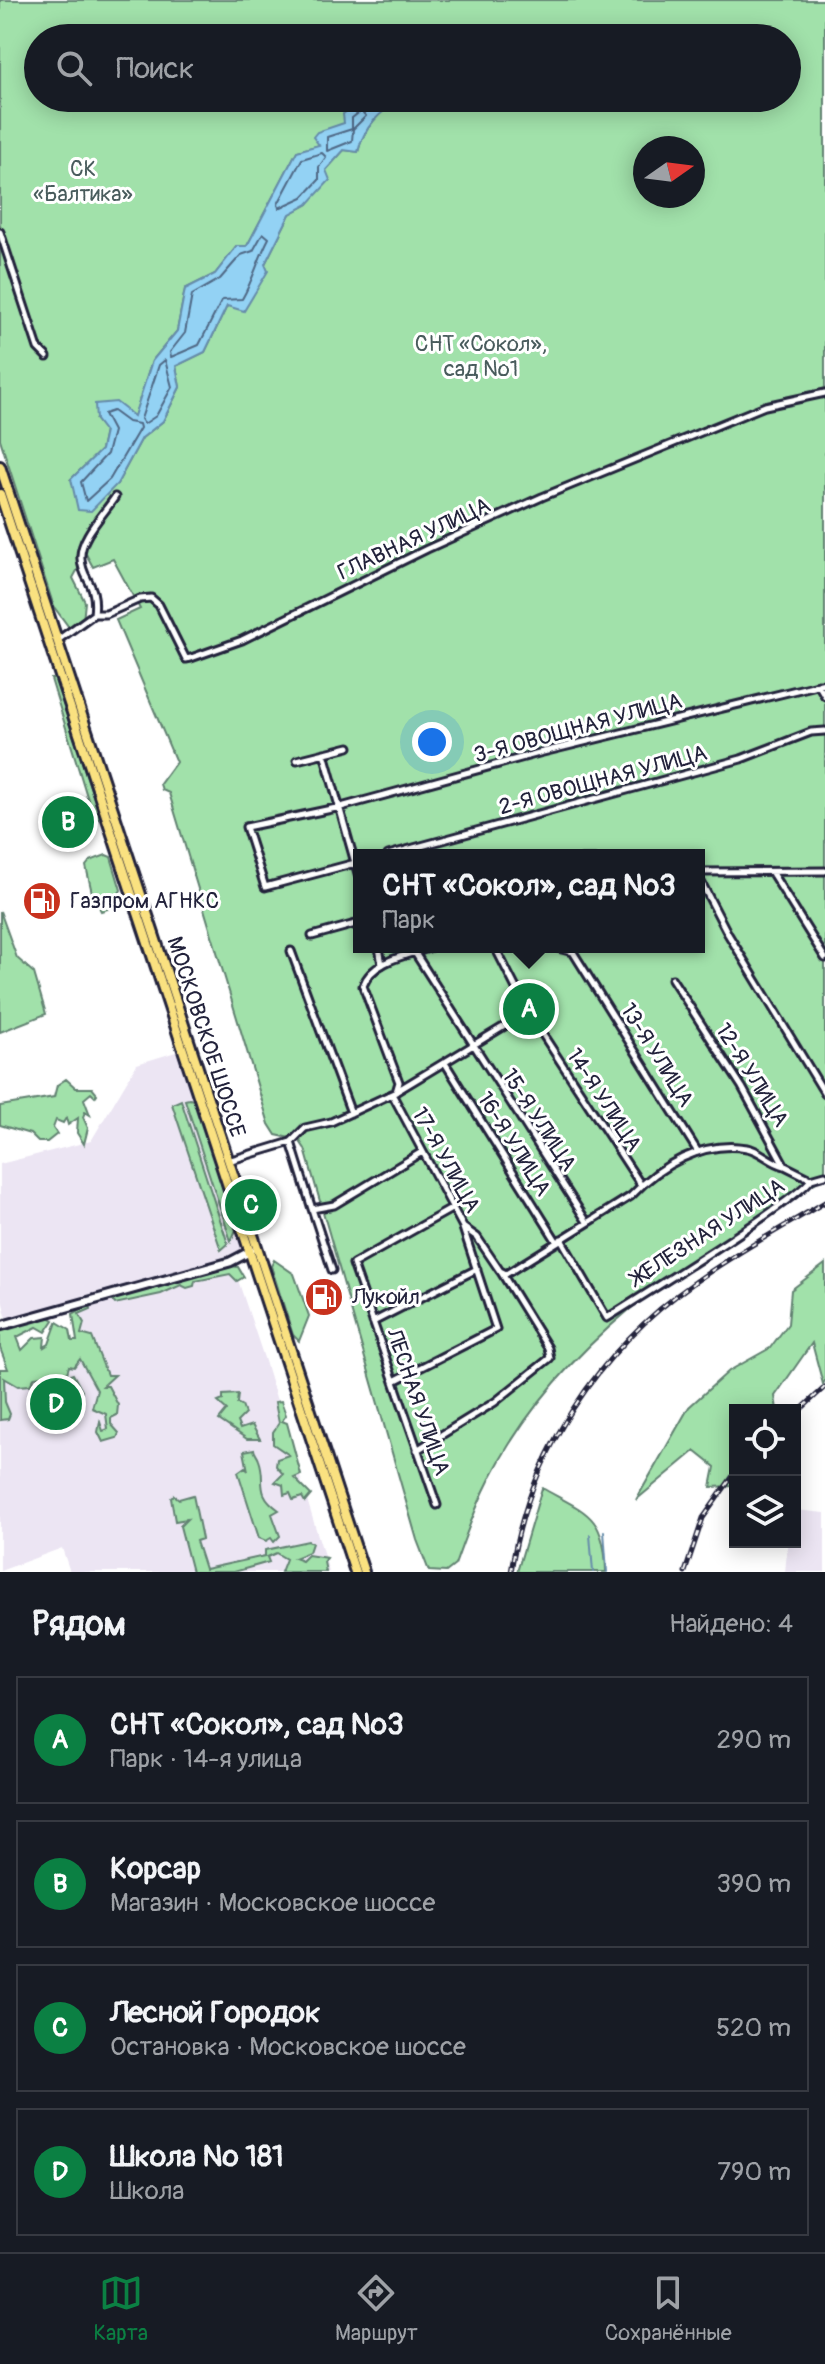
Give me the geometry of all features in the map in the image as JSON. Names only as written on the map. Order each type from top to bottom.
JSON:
[{"type":"main road","name":"МОСКОВСКОЕ ШОССЕ","points":[[0,466],[195,1076],[228,1161],[355,1572]]},
{"type":"main road","name":"МОСКОВСКОЕ ШОССЕ","points":[[0,494],[364,1572]]},
{"type":"street","points":[[0,232],[38,348],[47,357]]},
{"type":"street","name":"ГЛАВНАЯ УЛИЦА","points":[[57,641],[94,614],[106,614],[140,599],[151,598],[159,605],[186,659],[191,658],[242,640],[427,549],[542,497],[765,406],[825,393]]},
{"type":"street","points":[[94,614],[96,594],[81,560],[85,542],[115,497]]},
{"type":"street","points":[[821,684],[825,696]]},
{"type":"street","name":"3-Я ОВОЩНАЯ УЛИЦА","points":[[353,864],[265,887],[246,827],[341,807],[539,753],[821,684]]},
{"type":"street","name":"2-Я ОВОЩНАЯ УЛИЦА","points":[[410,849],[741,759],[811,732],[825,731]]},
{"type":"street","points":[[297,760],[349,747]]},
{"type":"street","points":[[324,753],[353,849]]},
{"type":"street","points":[[705,875],[825,871]]},
{"type":"street","points":[[772,872],[825,958]]},
{"type":"street","points":[[705,888],[722,924],[825,1094]]},
{"type":"street","points":[[312,936],[353,925]]},
{"type":"street","points":[[291,951],[351,1113]]},
{"type":"street","points":[[380,953],[382,965]]},
{"type":"street","points":[[394,1093],[399,1082],[363,986],[367,977],[382,965],[415,953]]},
{"type":"street","name":"15-Я УЛИЦА","points":[[415,953],[587,1222]]},
{"type":"street","name":"14-Я УЛИЦА","points":[[498,953],[528,1012],[641,1185]]},
{"type":"street","name":"13-Я УЛИЦА","points":[[574,953],[698,1152]]},
{"type":"street","name":"12-Я УЛИЦА","points":[[672,979],[767,1129],[785,1166]]},
{"type":"street","points":[[228,1161],[291,1142],[305,1128],[351,1113],[394,1093],[528,1012]]},
{"type":"street","name":"16-Я УЛИЦА","points":[[445,1063],[607,1318]]},
{"type":"street","name":"17-Я УЛИЦА","points":[[394,1093],[463,1227],[477,1237],[503,1273],[550,1352],[550,1358],[516,1387],[417,1451]]},
{"type":"street","points":[[291,1142],[332,1270]]},
{"type":"street","points":[[503,1273],[698,1152],[746,1148],[811,1179]]},
{"type":"street","points":[[312,1209],[328,1207],[422,1152]]},
{"type":"street","name":"ЖЕЛЕЗНАЯ УЛИЦА","points":[[607,1318],[767,1214],[804,1188],[811,1179],[825,1175]]},
{"type":"street","name":"ЛЕСНАЯ УЛИЦА","points":[[437,1505],[353,1264],[453,1208]]},
{"type":"street","points":[[394,1381],[496,1329],[463,1227]]},
{"type":"street","points":[[0,1326],[230,1262],[254,1248]]},
{"type":"street","points":[[373,1322],[477,1269]]},
{"type":"shaded area","points":[[179,1051],[243,1244],[242,1250],[230,1258],[7,1320],[0,1291],[0,1164],[91,1141],[137,1064]]},
{"type":"shaded area","points":[[230,1266],[234,1268],[264,1358],[329,1572],[70,1572],[62,1548],[0,1571],[0,1375],[85,1344],[75,1312]]},
{"type":"shaded area","points":[[801,1511],[825,1513],[825,1572],[785,1572],[787,1548],[801,1548]]},
{"type":"green space","points":[[0,0],[825,0],[825,1177],[725,1239],[677,1273],[630,1309],[587,1348],[547,1391],[513,1439],[480,1500],[455,1565],[446,1572],[429,1571],[417,1540],[305,1149],[299,1140],[276,1135],[269,1124],[169,793],[162,790],[160,784],[176,762],[116,620],[140,609],[113,559],[93,567],[80,543],[79,567],[73,578],[85,602],[83,621],[71,630],[54,607],[0,439]],"holes":[[[24,24],[801,24],[801,112],[383,112],[369,127],[358,152],[344,150],[326,170],[308,204],[290,214],[265,264],[227,306],[205,352],[176,366],[180,387],[163,421],[142,438],[117,484],[71,479],[101,450],[105,431],[96,420],[134,417],[152,361],[177,331],[185,289],[215,274],[237,246],[247,246],[297,151],[320,145],[358,112],[24,112]]]},
{"type":"green space","points":[[51,679],[55,679],[100,817],[97,820],[93,816]]},
{"type":"green space","points":[[106,855],[111,857],[121,890],[108,909],[101,911],[92,893],[86,866],[90,861]]},
{"type":"green space","points":[[0,911],[17,958],[34,973],[46,1014],[0,1032]]},
{"type":"green space","points":[[66,1079],[76,1088],[92,1088],[97,1094],[95,1097],[91,1093],[84,1099],[90,1115],[85,1112],[83,1117],[88,1128],[84,1144],[77,1133],[78,1118],[68,1125],[66,1118],[63,1123],[56,1120],[53,1128],[57,1134],[47,1142],[38,1142],[30,1134],[0,1125],[0,1106],[54,1097],[57,1085]]},
{"type":"green space","points":[[181,1100],[228,1244],[221,1250],[172,1104]]},
{"type":"green space","points":[[185,1100],[198,1101],[211,1152],[221,1169],[218,1174],[236,1230],[231,1241]]},
{"type":"green space","points":[[274,1260],[294,1274],[309,1316],[299,1341],[293,1335],[271,1266]]},
{"type":"green space","points":[[825,1264],[823,1384],[812,1343],[775,1396],[776,1404],[729,1404],[729,1486],[711,1487],[715,1467],[695,1451],[636,1500],[689,1407],[729,1371],[770,1348],[788,1324],[791,1290]]},
{"type":"green space","points":[[231,1266],[238,1267],[244,1277],[237,1281],[230,1274],[195,1281],[194,1286],[187,1288],[181,1285],[161,1294],[115,1304],[110,1298],[119,1290],[135,1293],[201,1269],[207,1274]]},
{"type":"green space","points":[[90,1304],[91,1309],[79,1314],[84,1323],[81,1334],[92,1337],[107,1375],[115,1375],[103,1386],[108,1386],[118,1405],[117,1415],[111,1418],[111,1424],[119,1433],[117,1438],[103,1442],[98,1432],[100,1422],[103,1431],[108,1429],[106,1414],[92,1408],[97,1390],[80,1359],[74,1367],[69,1366],[67,1373],[35,1377],[30,1385],[18,1386],[4,1378],[5,1402],[10,1414],[8,1419],[0,1420],[0,1369],[8,1369],[0,1348],[0,1332],[21,1320],[44,1314],[54,1320],[46,1332],[37,1327],[17,1337],[22,1350],[34,1338],[45,1337],[44,1347],[49,1344],[57,1322],[70,1330],[72,1341],[77,1341],[73,1314]]},
{"type":"green space","points":[[73,1374],[82,1391],[78,1399],[36,1409],[31,1388]]},
{"type":"green space","points":[[238,1394],[237,1403],[245,1414],[237,1422],[240,1429],[252,1425],[260,1439],[247,1439],[219,1420],[227,1410],[218,1402],[223,1400],[223,1395]]},
{"type":"green space","points":[[281,1401],[286,1415],[282,1421],[287,1423],[301,1475],[294,1478],[311,1495],[305,1502],[302,1497],[293,1500],[290,1493],[284,1495],[283,1485],[275,1482],[283,1474],[276,1466],[277,1459],[289,1455],[273,1444],[273,1432],[279,1423],[275,1402]]},
{"type":"green space","points":[[254,1449],[261,1467],[263,1492],[279,1510],[272,1514],[280,1536],[274,1542],[271,1538],[266,1541],[259,1538],[238,1472],[245,1467],[248,1471],[244,1451]]},
{"type":"green space","points":[[542,1488],[582,1511],[597,1527],[605,1553],[606,1572],[517,1572]]},
{"type":"green space","points":[[174,1495],[179,1499],[193,1495],[202,1539],[196,1541],[205,1569],[265,1556],[265,1550],[308,1541],[312,1543],[309,1552],[294,1558],[302,1561],[308,1555],[327,1558],[324,1562],[326,1572],[281,1572],[286,1559],[276,1553],[267,1557],[269,1562],[234,1572],[192,1572],[180,1526],[187,1519],[175,1521],[171,1498]]},
{"type":"water","points":[[383,112],[364,135],[358,152],[344,150],[326,170],[330,180],[308,204],[290,214],[265,264],[268,271],[244,311],[227,306],[205,352],[176,366],[180,387],[163,421],[142,438],[117,484],[91,511],[78,510],[71,479],[101,450],[105,432],[96,420],[95,404],[116,402],[134,416],[152,361],[177,331],[185,289],[215,274],[237,246],[247,246],[297,151],[319,145],[313,137],[317,132],[344,123],[343,114]]},
{"type":"waterway","points":[[604,1531],[607,1572]]},
{"type":"waterway","points":[[590,1535],[593,1572]]},
{"type":"railway","points":[[511,1572],[533,1487],[551,1446],[599,1372],[628,1339],[695,1282],[825,1202]]},
{"type":"railway","points":[[801,1409],[825,1387]]},
{"type":"railway","points":[[685,1572],[703,1518],[733,1476]]},
{"type":"place","name":"Корсар","points":[[68,822]]},
{"type":"place","name":"Газпром АГНКС","points":[[42,901]]},
{"type":"place","name":"СНТ «Сокол», сад №3","points":[[529,1009]]},
{"type":"place","name":"Лесной Городок","points":[[251,1205]]},
{"type":"place","name":"Лукойл","points":[[324,1297]]},
{"type":"place","name":"Школа № 181","points":[[56,1404]]},
{"type":"park label","name":"СК «Балтика»","points":[[83,182]]},
{"type":"park label","name":"СНТ «Сокол», сад №1","points":[[481,356]]}]
